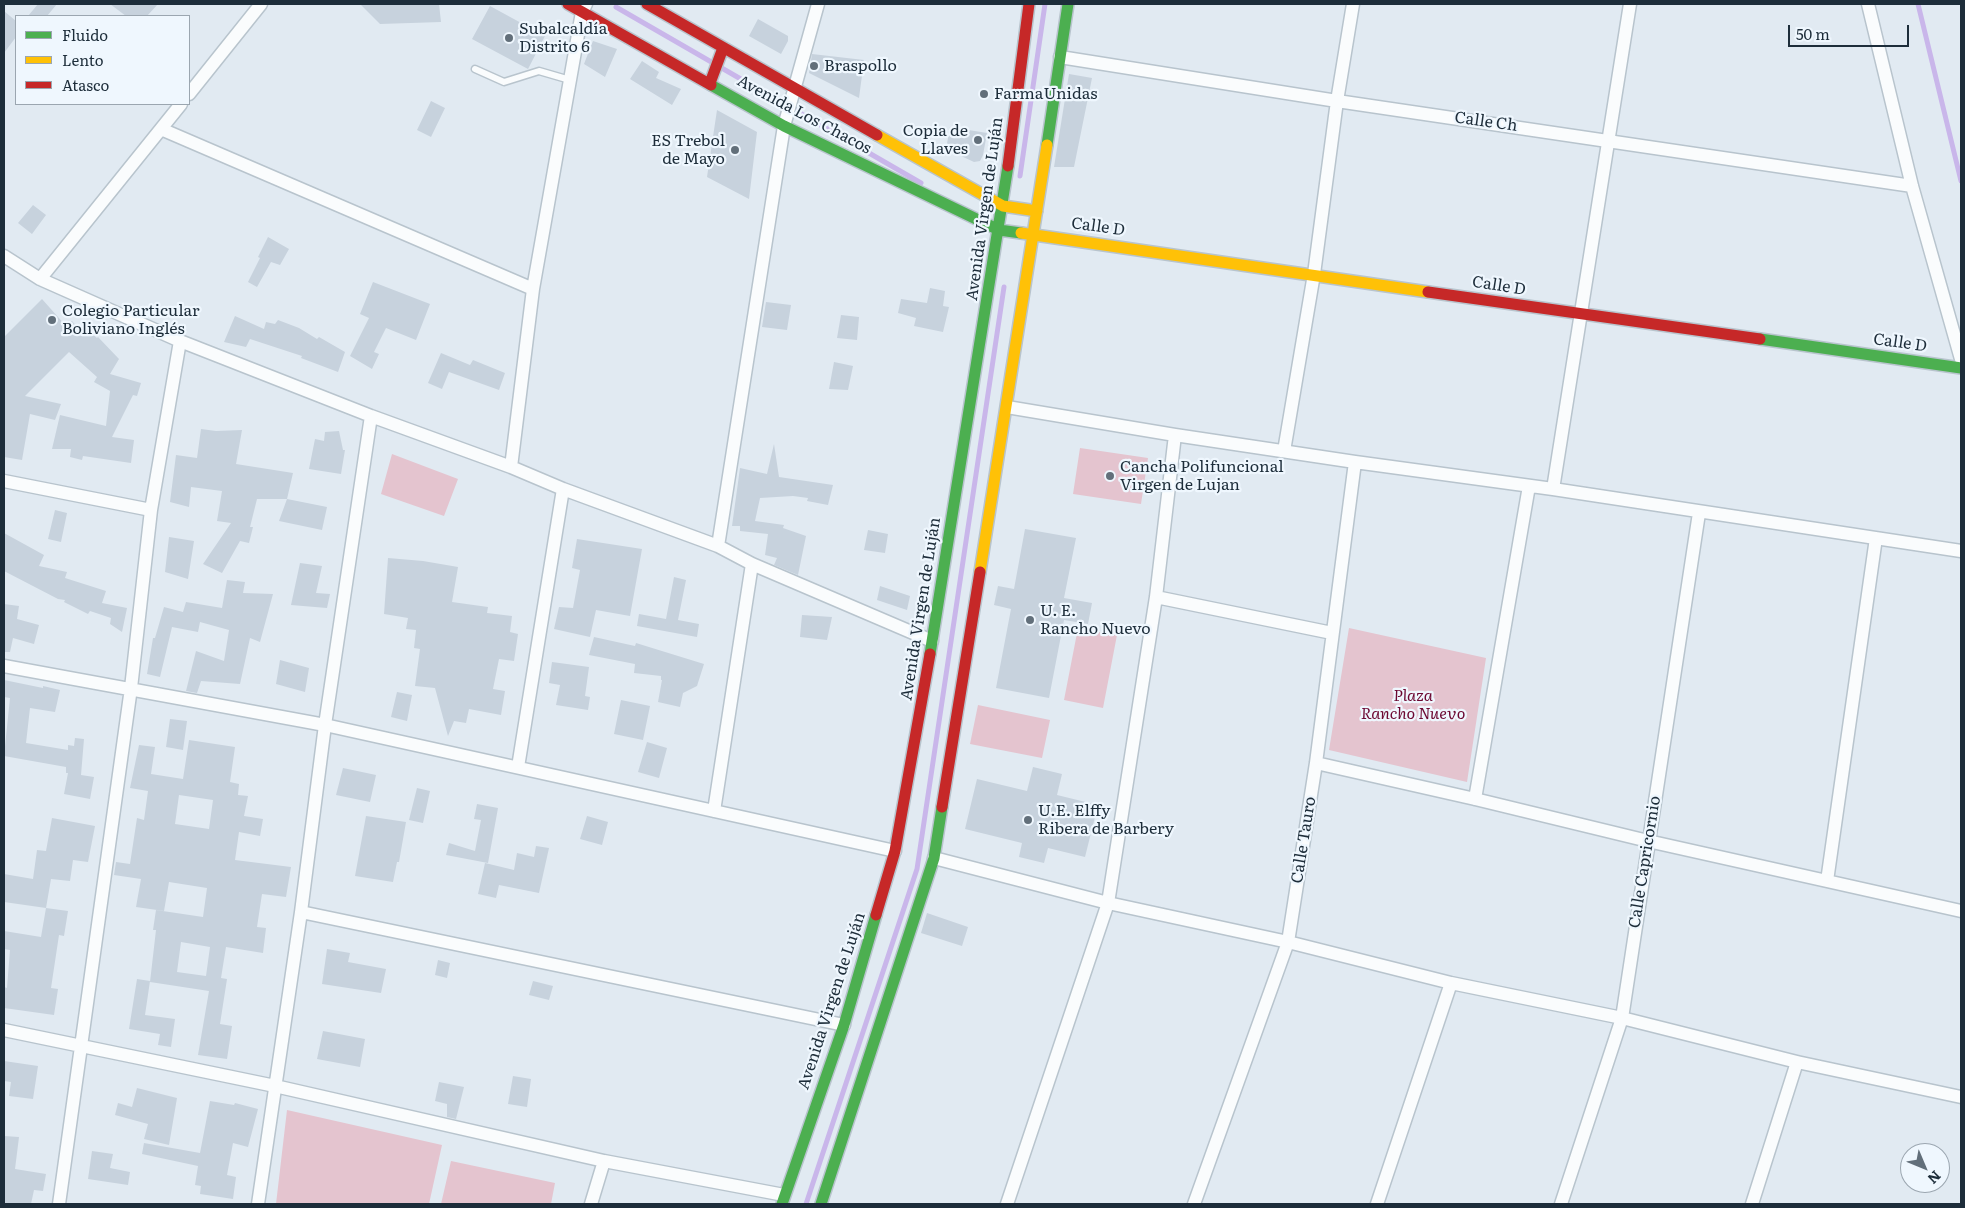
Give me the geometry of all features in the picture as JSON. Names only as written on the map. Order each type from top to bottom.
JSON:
[{"type":"main road","name":"Avenida Los Chacos","points":[[568,4],[584,8],[785,122],[999,230],[1033,235]]},
{"type":"main road","name":"Avenida Los Chacos","points":[[647,4],[721,52],[1003,206],[1037,212]]},
{"type":"main road","name":"Avenida Virgen de Luján","points":[[783,1200],[844,1025],[895,851],[932,641],[1003,206],[1029,4]]},
{"type":"main road","points":[[821,1204],[934,858],[1007,407],[1068,4]]},
{"type":"main road","points":[[711,79],[721,52]]},
{"type":"main road","name":"Calle D","points":[[1033,235],[1961,368]]},
{"type":"street","points":[[190,93],[261,4]]},
{"type":"street","points":[[718,546],[785,122],[795,93],[818,4]]},
{"type":"street","points":[[1284,451],[1314,274],[1337,100],[1353,4]]},
{"type":"street","points":[[1553,489],[1610,140],[1630,4]]},
{"type":"street","points":[[1868,4],[1912,186],[1961,359]]},
{"type":"street","points":[[511,467],[533,289],[584,8]]},
{"type":"street","name":"Calle Ch","points":[[1060,57],[1912,186]]},
{"type":"street","points":[[40,279],[180,105]]},
{"type":"street","points":[[161,129],[533,289]]},
{"type":"street","points":[[4,256],[40,279],[180,341],[371,416],[718,546],[752,564],[932,641]]},
{"type":"street","points":[[59,1204],[131,688],[151,510],[180,341]]},
{"type":"street","points":[[1007,407],[1175,435],[1553,489],[1699,513],[1961,551]]},
{"type":"street","points":[[258,1204],[325,725],[371,416]]},
{"type":"street","points":[[1007,1204],[1108,902],[1156,597],[1175,435]]},
{"type":"street","name":"Calle Tauro","points":[[1194,1204],[1288,942],[1316,763],[1355,462]]},
{"type":"street","points":[[4,481],[151,510]]},
{"type":"street","points":[[1475,799],[1529,486]]},
{"type":"street","points":[[518,767],[563,489]]},
{"type":"street","name":"Calle Capricornio","points":[[1561,1204],[1622,1018],[1699,513]]},
{"type":"street","points":[[1827,881],[1876,538]]},
{"type":"street","points":[[714,811],[752,564]]},
{"type":"street","points":[[1156,597],[1332,633]]},
{"type":"street","points":[[4,666],[325,725],[895,851]]},
{"type":"street","points":[[1316,763],[1961,912]]},
{"type":"street","points":[[934,858],[1108,902],[1288,942],[1451,983],[1622,1018],[1798,1062],[1961,1097]]},
{"type":"street","points":[[300,912],[844,1025]]},
{"type":"street","points":[[1377,1204],[1451,983]]},
{"type":"street","points":[[4,1030],[275,1086],[783,1200]]},
{"type":"street","points":[[1752,1204],[1798,1062]]},
{"type":"street","points":[[591,1204],[604,1161]]},
{"type":"lane","points":[[476,69],[504,82],[539,71],[570,80]]},
{"type":"green space","name":"Cancha Polifuncional Virgen de Lujan","points":[[1080,448],[1148,458],[1141,504],[1073,494]]},
{"type":"green space","points":[[392,454],[458,479],[444,516],[381,494]]},
{"type":"green space","points":[[1078,628],[1117,635],[1103,708],[1064,700]]},
{"type":"green space","name":"Plaza Rancho Nuevo","points":[[1349,628],[1486,658],[1467,782],[1329,750]]},
{"type":"green space","points":[[978,705],[1050,720],[1042,758],[970,744]]},
{"type":"green space","points":[[287,1110],[442,1145],[429,1204],[276,1204]]},
{"type":"green space","points":[[451,1161],[555,1183],[551,1204],[441,1204]]},
{"type":"building","points":[[38,4],[57,4],[48,15],[29,15]]},
{"type":"building","points":[[110,4],[158,4],[148,15],[125,15]]},
{"type":"building","points":[[360,4],[439,4],[441,22],[380,24]]},
{"type":"building","name":"Subalcaldía Distrito 6","points":[[490,6],[545,36],[528,69],[472,39]]},
{"type":"building","points":[[4,11],[15,20],[15,38],[4,53]]},
{"type":"building","points":[[758,19],[788,36],[788,41],[781,54],[749,36]]},
{"type":"building","points":[[593,41],[617,49],[605,77],[584,64]]},
{"type":"building","points":[[812,54],[864,60],[859,98],[809,73]]},
{"type":"building","points":[[642,61],[659,72],[656,78],[681,89],[672,105],[630,79]]},
{"type":"building","points":[[1069,74],[1092,78],[1074,167],[1054,167]]},
{"type":"building","points":[[431,101],[445,108],[431,137],[417,130]]},
{"type":"building","points":[[717,110],[757,132],[749,199],[707,177]]},
{"type":"building","points":[[950,127],[987,133],[980,161],[974,162],[946,149]]},
{"type":"building","points":[[33,205],[46,215],[32,234],[18,223]]},
{"type":"building","points":[[268,237],[289,249],[280,265],[271,262],[257,287],[248,282]]},
{"type":"building","points":[[373,282],[430,304],[416,340],[386,328],[374,352],[379,354],[372,369],[350,356],[369,318],[360,314]]},
{"type":"building","points":[[930,288],[945,291],[943,306],[949,307],[943,332],[914,326],[916,318],[898,313],[901,299],[927,303]]},
{"type":"building","points":[[42,299],[66,326],[72,321],[79,329],[82,325],[98,337],[119,359],[110,374],[141,383],[137,396],[133,395],[112,437],[134,440],[131,463],[83,456],[82,460],[70,457],[71,449],[52,449],[60,415],[106,426],[110,391],[94,382],[97,377],[69,352],[25,396],[61,404],[55,420],[30,414],[22,460],[4,457],[4,337]]},
{"type":"building","points":[[766,302],[791,305],[787,330],[762,327]]},
{"type":"building","points":[[841,315],[859,317],[857,340],[837,338]]},
{"type":"building","points":[[235,316],[264,329],[266,322],[275,324],[278,320],[299,328],[317,339],[319,337],[345,352],[338,372],[301,358],[302,356],[250,339],[246,347],[224,342]]},
{"type":"building","points":[[441,353],[470,365],[473,360],[505,373],[499,390],[449,372],[442,389],[428,383]]},
{"type":"building","points":[[834,362],[853,366],[848,390],[829,389]]},
{"type":"building","points":[[201,429],[216,431],[242,430],[236,464],[293,473],[287,499],[257,499],[250,527],[253,527],[249,543],[240,541],[222,573],[203,564],[231,523],[217,521],[222,491],[191,487],[189,507],[170,502],[176,455],[197,458]]},
{"type":"building","points":[[339,431],[343,450],[345,450],[341,474],[309,469],[315,439],[324,441],[325,432]]},
{"type":"building","points":[[774,444],[779,477],[833,485],[828,505],[807,501],[808,498],[793,496],[760,498],[755,521],[784,525],[783,528],[806,536],[798,575],[774,565],[777,558],[765,555],[768,534],[740,531],[740,526],[732,526],[740,468],[767,474]]},
{"type":"building","points":[[287,499],[327,507],[322,530],[279,521]]},
{"type":"building","points":[[55,510],[67,513],[61,542],[48,539]]},
{"type":"building","points":[[1025,529],[1076,538],[1064,598],[1092,603],[1088,624],[1064,620],[1049,698],[996,688],[1011,609],[994,605],[998,586],[1014,589]]},
{"type":"building","points":[[868,530],[888,534],[885,553],[864,550]]},
{"type":"building","points":[[4,533],[44,555],[39,566],[67,572],[65,578],[106,591],[102,603],[127,608],[122,632],[110,624],[111,618],[90,611],[88,614],[64,602],[65,600],[58,599],[4,571]]},
{"type":"building","points":[[169,537],[194,541],[188,579],[165,572]]},
{"type":"building","points":[[577,539],[642,549],[630,616],[596,610],[590,637],[554,629],[559,607],[573,608],[580,570],[572,568]]},
{"type":"building","points":[[388,558],[458,567],[452,602],[488,607],[487,613],[512,616],[510,632],[518,634],[514,661],[499,659],[493,689],[505,691],[501,715],[469,709],[466,723],[454,721],[448,736],[435,688],[415,686],[420,649],[414,648],[416,630],[406,629],[408,618],[384,614]]},
{"type":"building","points":[[300,563],[322,566],[316,593],[330,594],[327,608],[291,605]]},
{"type":"building","points":[[674,577],[686,580],[678,620],[699,624],[697,637],[637,626],[639,614],[666,619]]},
{"type":"building","points":[[227,580],[245,582],[243,593],[273,594],[260,642],[250,638],[240,684],[201,681],[197,693],[186,691],[196,651],[224,661],[229,630],[200,622],[198,632],[172,627],[160,677],[147,674],[153,638],[155,638],[164,607],[183,612],[186,602],[222,608]]},
{"type":"building","points":[[880,586],[910,596],[907,610],[877,600]]},
{"type":"building","points":[[4,604],[19,606],[17,619],[39,625],[34,644],[13,638],[10,652],[4,652]]},
{"type":"building","points":[[802,615],[832,617],[827,640],[800,637]]},
{"type":"building","points":[[594,637],[635,646],[636,643],[704,664],[697,686],[683,693],[680,707],[658,702],[661,676],[634,673],[635,664],[589,655]]},
{"type":"building","points":[[280,660],[309,668],[305,692],[276,684]]},
{"type":"building","points":[[552,662],[589,667],[585,696],[590,697],[588,710],[556,705],[560,685],[549,683]]},
{"type":"building","points":[[4,680],[60,690],[55,712],[30,708],[26,743],[68,750],[68,745],[74,746],[75,738],[84,739],[81,775],[94,777],[90,799],[64,794],[68,773],[66,773],[66,767],[4,756],[10,698],[4,697]]},
{"type":"building","points":[[397,692],[412,695],[407,721],[391,717]]},
{"type":"building","points":[[621,700],[650,706],[643,740],[614,734]]},
{"type":"building","points":[[170,719],[187,721],[183,750],[166,747]]},
{"type":"building","points":[[189,740],[235,747],[230,782],[239,784],[238,795],[248,796],[244,816],[263,819],[260,836],[239,832],[235,860],[291,867],[286,897],[262,894],[257,927],[266,928],[263,953],[226,947],[221,978],[227,979],[220,1024],[232,1026],[227,1059],[198,1055],[209,991],[150,982],[156,930],[153,930],[156,910],[203,917],[207,888],[169,882],[164,911],[136,907],[141,879],[114,875],[116,862],[130,864],[137,818],[144,820],[148,791],[130,788],[139,745],[155,747],[151,774],[183,779]],"holes":[[[179,795],[213,800],[209,829],[175,824]],[[181,942],[210,947],[206,976],[177,972]]]},
{"type":"building","points":[[647,742],[667,748],[659,778],[638,772]]},
{"type":"building","points":[[1033,767],[1062,774],[1057,795],[1098,805],[1085,857],[1048,848],[1044,863],[1019,857],[1022,843],[965,829],[977,779],[1027,791]]},
{"type":"building","points":[[343,768],[376,775],[370,802],[336,795]]},
{"type":"building","points":[[417,788],[430,791],[423,823],[409,820]]},
{"type":"building","points":[[477,804],[498,808],[488,863],[446,855],[449,843],[475,851],[481,820],[474,819]]},
{"type":"building","points":[[366,816],[406,822],[399,862],[397,862],[393,882],[355,876]]},
{"type":"building","points":[[587,816],[608,822],[602,845],[580,839]]},
{"type":"building","points":[[52,818],[95,826],[88,862],[73,860],[70,881],[51,879],[46,908],[4,902],[4,874],[33,879],[37,850],[46,851]]},
{"type":"building","points":[[536,846],[549,848],[539,893],[499,885],[496,898],[478,894],[485,863],[514,870],[517,853],[534,857]]},
{"type":"building","points":[[46,908],[68,911],[64,936],[59,935],[51,988],[58,989],[54,1015],[4,1008],[4,987],[7,988],[10,950],[4,949],[4,931],[41,937]]},
{"type":"building","points":[[927,913],[968,927],[962,946],[921,933]]},
{"type":"building","points":[[327,949],[350,953],[348,962],[386,969],[381,993],[322,984]]},
{"type":"building","points":[[438,960],[450,963],[447,978],[435,975]]},
{"type":"building","points":[[137,979],[150,981],[145,1015],[175,1019],[171,1047],[158,1045],[160,1034],[129,1029]]},
{"type":"building","points":[[533,981],[553,986],[549,1000],[529,995]]},
{"type":"building","points":[[323,1031],[365,1039],[360,1067],[317,1059]]},
{"type":"building","points":[[4,1061],[38,1066],[33,1099],[9,1096],[11,1082],[4,1081]]},
{"type":"building","points":[[513,1076],[531,1079],[527,1107],[508,1104]]},
{"type":"building","points":[[439,1082],[464,1087],[456,1119],[447,1117],[447,1104],[435,1101]]},
{"type":"building","points":[[137,1088],[177,1098],[169,1145],[144,1139],[148,1124],[115,1115],[118,1103],[132,1107]]},
{"type":"building","points":[[210,1101],[234,1105],[235,1103],[258,1109],[248,1147],[233,1143],[227,1175],[236,1177],[233,1199],[200,1194],[201,1186],[195,1185],[198,1166],[142,1154],[144,1143],[200,1153]]},
{"type":"building","points":[[4,1136],[19,1137],[15,1169],[46,1174],[43,1191],[34,1190],[31,1204],[4,1204]]},
{"type":"building","points":[[92,1151],[113,1154],[110,1168],[130,1172],[128,1185],[88,1179]]},
{"type":"waterway","points":[[1020,176],[1045,4]]},
{"type":"waterway","points":[[1918,4],[1961,181]]},
{"type":"waterway","points":[[616,7],[921,183]]},
{"type":"waterway","points":[[806,1204],[917,869],[1004,287]]},
{"type":"traffic: fast","points":[[1047,145],[1068,4]]},
{"type":"traffic: fast","points":[[711,85],[784,126],[999,230],[1021,233]]},
{"type":"traffic: fast","points":[[930,654],[1008,166]]},
{"type":"traffic: fast","points":[[1760,339],[1961,368]]},
{"type":"traffic: fast","points":[[821,1204],[934,858],[942,807]]},
{"type":"traffic: fast","points":[[782,1204],[844,1025],[876,915]]},
{"type":"traffic: slow","points":[[877,135],[1003,206],[1037,211]]},
{"type":"traffic: slow","points":[[980,572],[1047,145]]},
{"type":"traffic: slow","points":[[1021,233],[1428,292]]},
{"type":"traffic: jam","points":[[568,4],[711,85]]},
{"type":"traffic: jam","points":[[647,4],[877,135]]},
{"type":"traffic: jam","points":[[1008,166],[1029,4]]},
{"type":"traffic: jam","points":[[710,83],[723,48]]},
{"type":"traffic: jam","points":[[1428,292],[1760,339]]},
{"type":"traffic: jam","points":[[942,807],[980,572]]},
{"type":"traffic: jam","points":[[876,915],[895,851],[930,654]]},
{"type":"place","name":"Subalcaldía Distrito 6","points":[[509,38]]},
{"type":"place","name":"Braspollo","points":[[814,66]]},
{"type":"place","name":"FarmaUnidas","points":[[984,94]]},
{"type":"place","name":"Copia de Llaves","points":[[978,140]]},
{"type":"place","name":"ES Trebol de Mayo","points":[[735,150]]},
{"type":"place","name":"Colegio Particular Boliviano Inglés","points":[[52,320]]},
{"type":"place","name":"Cancha Polifuncional Virgen de Lujan","points":[[1110,476]]},
{"type":"place","name":"U. E. Rancho Nuevo","points":[[1030,620]]},
{"type":"place","name":"U.E. Elffy Ribera de Barbery","points":[[1028,820]]}]
